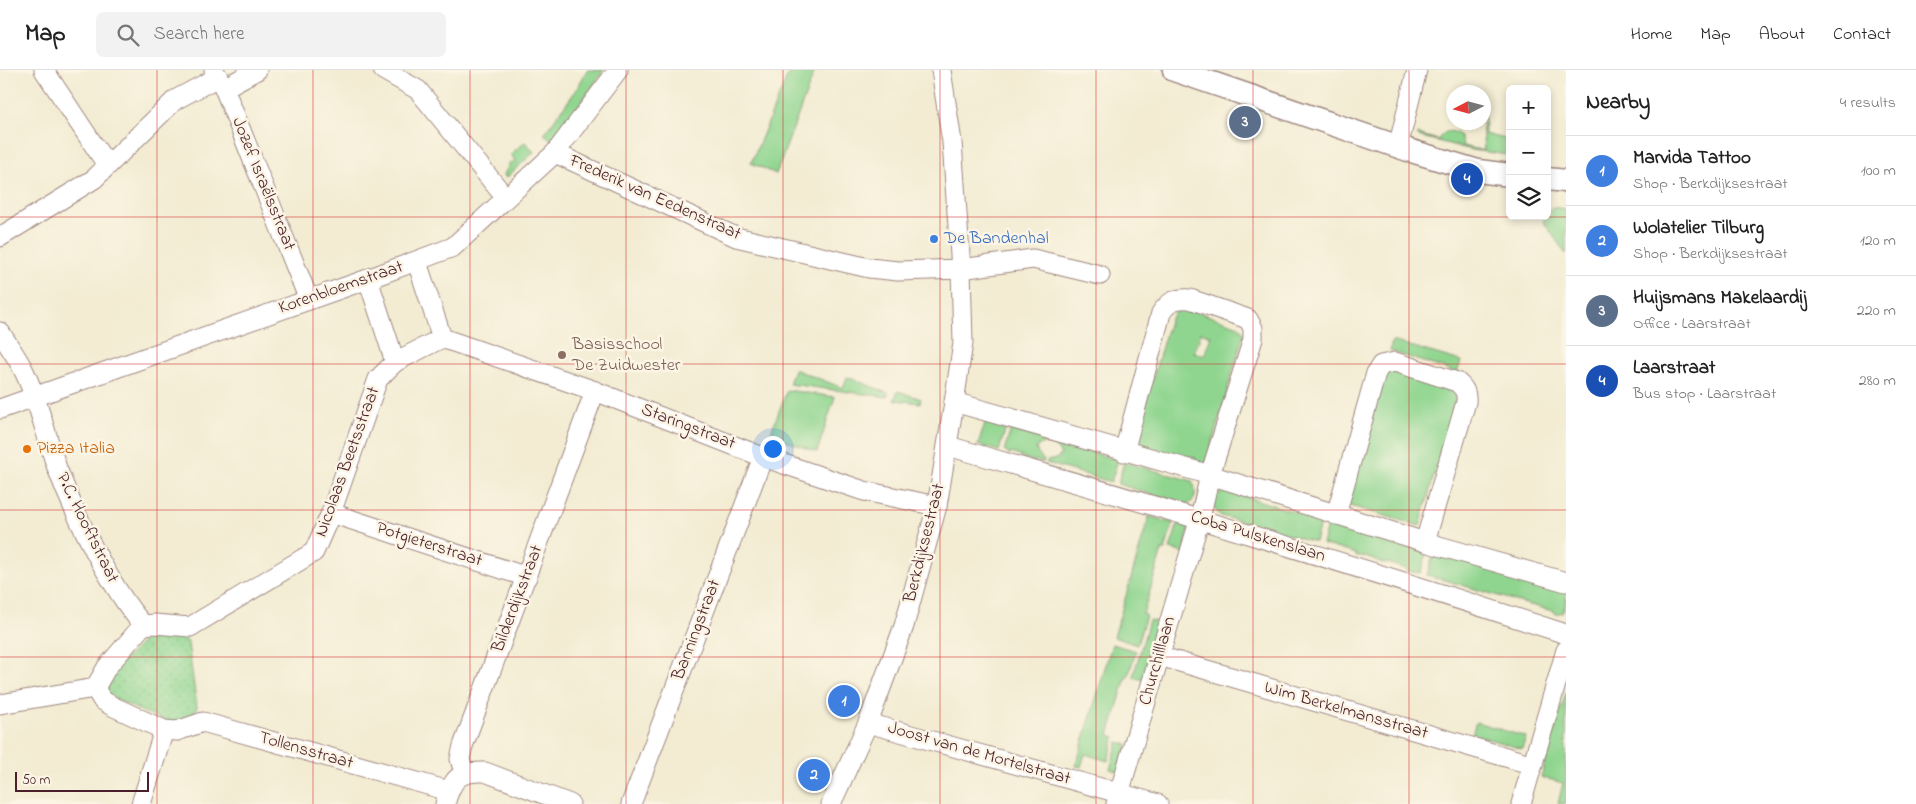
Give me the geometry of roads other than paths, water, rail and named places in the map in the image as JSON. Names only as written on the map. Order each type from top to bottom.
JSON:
[{"type":"street","points":[[44,70],[107,165]]},
{"type":"street","points":[[0,237],[94,180],[107,165],[175,100],[219,78],[257,70]]},
{"type":"street","points":[[383,70],[418,90],[506,197]]},
{"type":"street","name":"Korenbloemstraat","points":[[0,409],[416,262],[453,247],[555,153],[618,70]]},
{"type":"street","name":"Berkdijksestraat","points":[[831,804],[868,723],[904,626],[937,506],[948,446],[963,343],[961,269],[952,142],[940,70]]},
{"type":"street","points":[[1174,70],[1398,147],[1478,171],[1506,174]]},
{"type":"street","points":[[1398,147],[1417,70]]},
{"type":"street","name":"Jozef Israëlsstraat","points":[[219,78],[309,300]]},
{"type":"street","name":"Frederik van Eedenstraat","points":[[555,153],[736,237],[869,268],[898,272],[961,269]]},
{"type":"street","points":[[1551,179],[1566,181]]},
{"type":"street","points":[[961,269],[1033,259],[1100,275]]},
{"type":"street","points":[[368,279],[395,362],[442,338],[416,262]]},
{"type":"street","name":"Churchilllaan","points":[[1118,798],[1200,518],[1210,475],[1253,339],[1253,328],[1248,319],[1190,299],[1181,298],[1172,301],[1166,306],[1161,313],[1124,452]]},
{"type":"street","name":"P.C. Hooftstraat","points":[[0,332],[24,370],[58,470],[87,536],[127,606],[143,625]]},
{"type":"street","name":"Staringstraat","points":[[442,338],[595,391],[763,457],[864,491],[937,506]]},
{"type":"street","name":"Nicolaas Beetsstraat","points":[[143,625],[156,624],[190,627],[314,552],[331,513],[378,379],[395,362]]},
{"type":"street","points":[[1336,515],[1376,373],[1382,365],[1396,362],[1457,382],[1464,388],[1467,395],[1425,542]]},
{"type":"street","name":"Bilderdijkstraat","points":[[464,773],[460,759],[463,746],[595,391]]},
{"type":"street","points":[[954,402],[1210,475],[1425,542],[1566,582]]},
{"type":"street","name":"Coba Pulskenslaan","points":[[948,446],[1200,518],[1411,583],[1566,634]]},
{"type":"street","name":"Banningstraat","points":[[631,804],[763,457]]},
{"type":"street","name":"Potgieterstraat","points":[[331,513],[527,577]]},
{"type":"street","points":[[95,688],[107,667],[143,625]]},
{"type":"street","points":[[1521,804],[1566,650]]},
{"type":"street","name":"Wim Berkelmansstraat","points":[[1159,656],[1533,765]]},
{"type":"street","points":[[0,704],[95,688]]},
{"type":"street","points":[[95,688],[102,700],[164,730],[141,804]]},
{"type":"street","name":"Tollensstraat","points":[[164,730],[177,731],[203,722],[447,797]]},
{"type":"street","name":"Joost van de Mortelstraat","points":[[868,723],[1118,798],[1158,804]]},
{"type":"street","points":[[447,797],[455,781],[464,773],[485,772],[570,804]]},
{"type":"place","name":"Huijsmans Makelaardij","points":[[1245,122]]},
{"type":"place","name":"Laarstraat","points":[[1467,179]]},
{"type":"place","name":"De Bandenhal","points":[[934,239]]},
{"type":"place","name":"Basisschool De Zuidwester","points":[[562,355]]},
{"type":"place","name":"Pizza Italia","points":[[27,449]]},
{"type":"place","name":"Marvida Tattoo","points":[[844,701]]},
{"type":"place","name":"Wolatelier Tilburg","points":[[814,775]]}]
